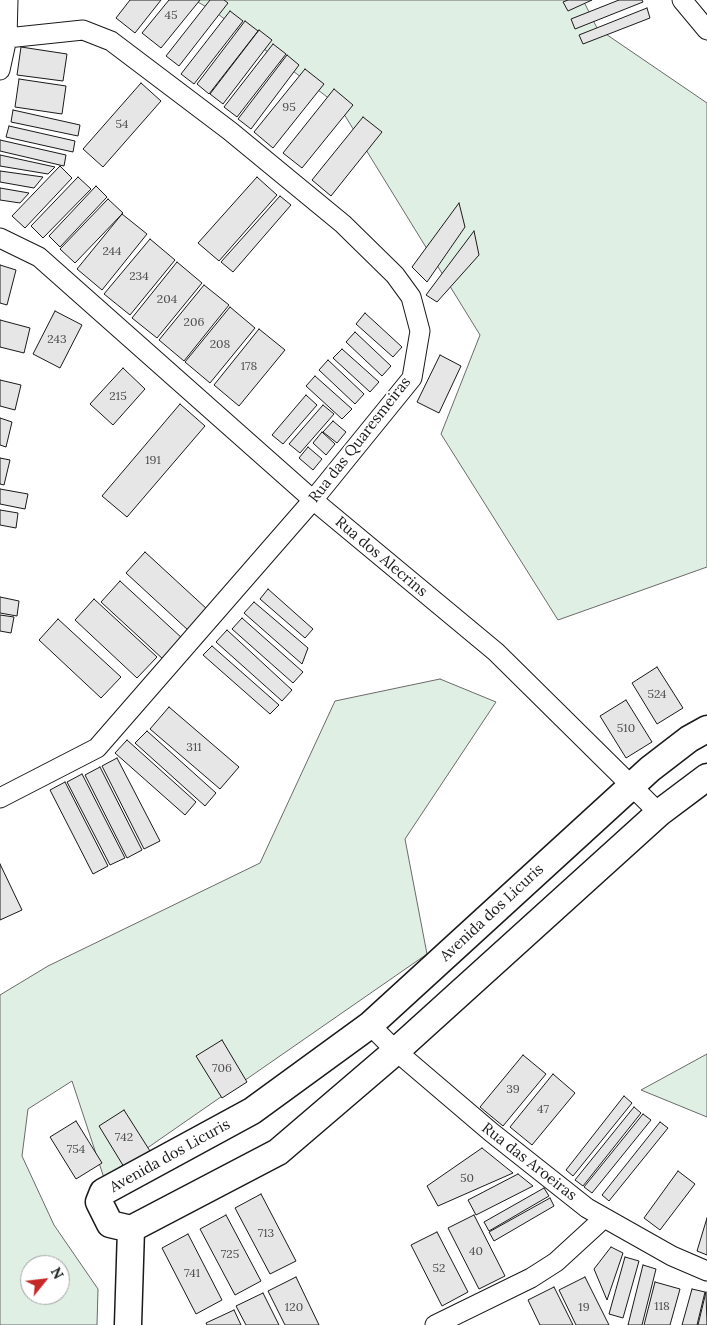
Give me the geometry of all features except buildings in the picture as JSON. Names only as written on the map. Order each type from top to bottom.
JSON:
[{"type":"street","points":[[0,70],[7,38],[8,0]]},
{"type":"street","points":[[682,0],[707,30]]},
{"type":"street","name":"Rua das Quaresmeiras","points":[[0,798],[97,748],[313,500],[412,378],[420,331],[412,297],[395,275],[343,224],[230,132],[112,41],[83,30],[7,38]]},
{"type":"street","name":"Rua dos Alecrins","points":[[0,238],[39,257],[313,500],[496,652],[659,813]]},
{"type":"street","name":"Avenida dos Licuris","points":[[131,1228],[120,1228],[110,1224],[100,1202],[104,1192],[252,1111],[370,1025],[632,786],[689,739],[707,729]]},
{"type":"street","points":[[128,1325],[131,1228],[278,1152],[396,1051],[659,813],[707,777]]},
{"type":"street","name":"Rua das Aroeiras","points":[[370,1025],[396,1051],[491,1132],[587,1208],[672,1256],[707,1271]]},
{"type":"street","points":[[434,1325],[531,1278],[556,1262],[604,1218]]},
{"type":"green space","points":[[194,0],[583,0],[597,28],[707,103],[707,567],[558,620],[441,434],[480,335],[339,106],[214,11]]},
{"type":"green space","points":[[440,679],[496,702],[405,839],[427,954],[104,1178],[72,1081],[28,1109],[22,1156],[54,1225],[98,1289],[97,1325],[0,1325],[0,995],[48,966],[260,863],[335,701]]},
{"type":"green space","points":[[707,1054],[707,1117],[641,1090]]}]
